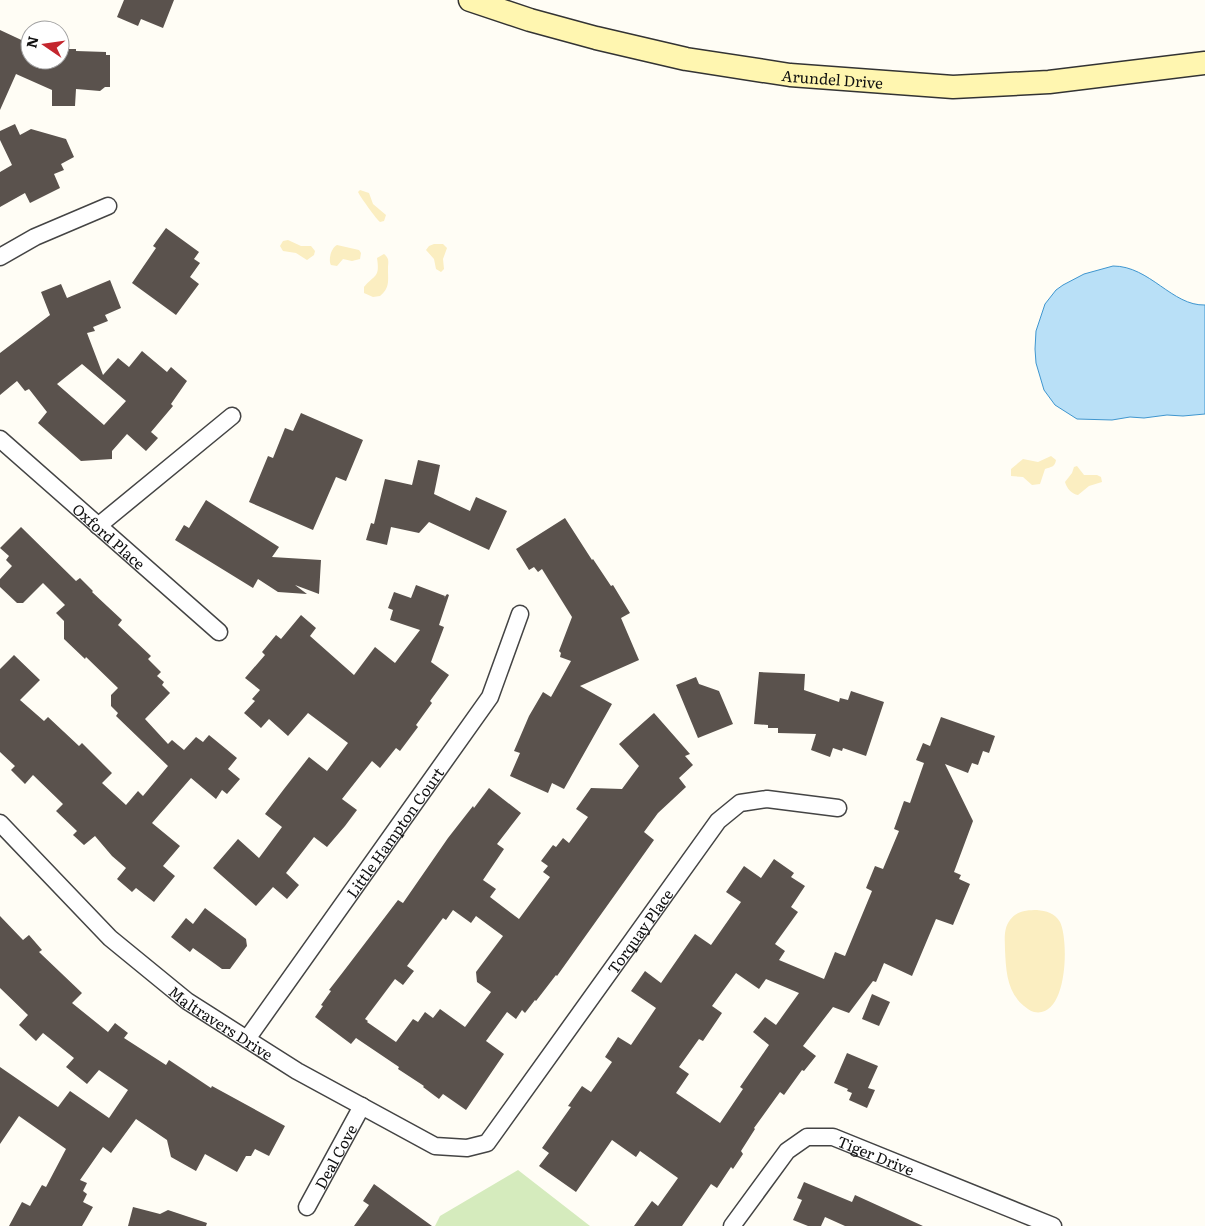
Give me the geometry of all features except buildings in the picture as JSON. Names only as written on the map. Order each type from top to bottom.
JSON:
[{"type":"main road","name":"Arundel Drive","points":[[470,0],[530,20],[686,59],[790,75],[953,87],[1049,82],[1205,63]]},
{"type":"street","points":[[0,257],[35,237],[108,206]]},
{"type":"street","points":[[98,526],[232,416]]},
{"type":"street","name":"Oxford Place","points":[[0,439],[219,632]]},
{"type":"street","name":"Little Hampton Court","points":[[247,1039],[490,697],[520,614]]},
{"type":"street","name":"Torquay Place","points":[[487,1143],[718,821],[740,803],[766,799],[838,808]]},
{"type":"street","name":"Maltravers Drive","points":[[0,823],[110,938],[187,1001],[297,1071],[435,1146],[467,1148],[487,1143]]},
{"type":"street","name":"Deal Cove","points":[[307,1207],[362,1106]]},
{"type":"street","name":"Tiger Drive","points":[[732,1226],[787,1151],[807,1138],[833,1137],[1053,1226]]},
{"type":"green space","points":[[518,1170],[590,1226],[435,1226],[440,1216]]},
{"type":"sand","points":[[360,190],[369,193],[373,204],[386,215],[384,221],[380,222],[375,217],[359,194]]},
{"type":"sand","points":[[288,240],[301,246],[311,246],[315,251],[314,255],[307,260],[296,253],[283,251],[280,246],[283,241]]},
{"type":"sand","points":[[434,244],[443,244],[447,248],[443,259],[444,269],[441,272],[436,269],[434,259],[426,250]]},
{"type":"sand","points":[[337,245],[359,250],[361,253],[360,259],[352,261],[343,259],[337,266],[331,265],[331,254]]},
{"type":"sand","points":[[384,254],[388,261],[388,284],[380,296],[373,297],[364,293],[364,287],[377,273],[377,258]]},
{"type":"sand","points":[[1051,456],[1056,460],[1055,464],[1045,469],[1040,484],[1032,485],[1023,477],[1011,476],[1011,469],[1023,459],[1038,462]]},
{"type":"sand","points":[[1077,466],[1084,475],[1097,475],[1101,477],[1102,482],[1089,486],[1078,495],[1072,492],[1065,482],[1074,467]]},
{"type":"sand","points":[[1029,910],[1037,910],[1053,915],[1060,922],[1065,945],[1065,960],[1060,991],[1054,1003],[1045,1011],[1034,1012],[1018,1000],[1008,981],[1005,931],[1015,915]]},
{"type":"water","points":[[1113,266],[1138,272],[1182,299],[1193,304],[1205,305],[1205,414],[1144,418],[1130,417],[1112,420],[1077,419],[1055,405],[1044,390],[1036,363],[1035,349],[1036,331],[1045,304],[1056,290],[1063,285],[1084,274]]}]
